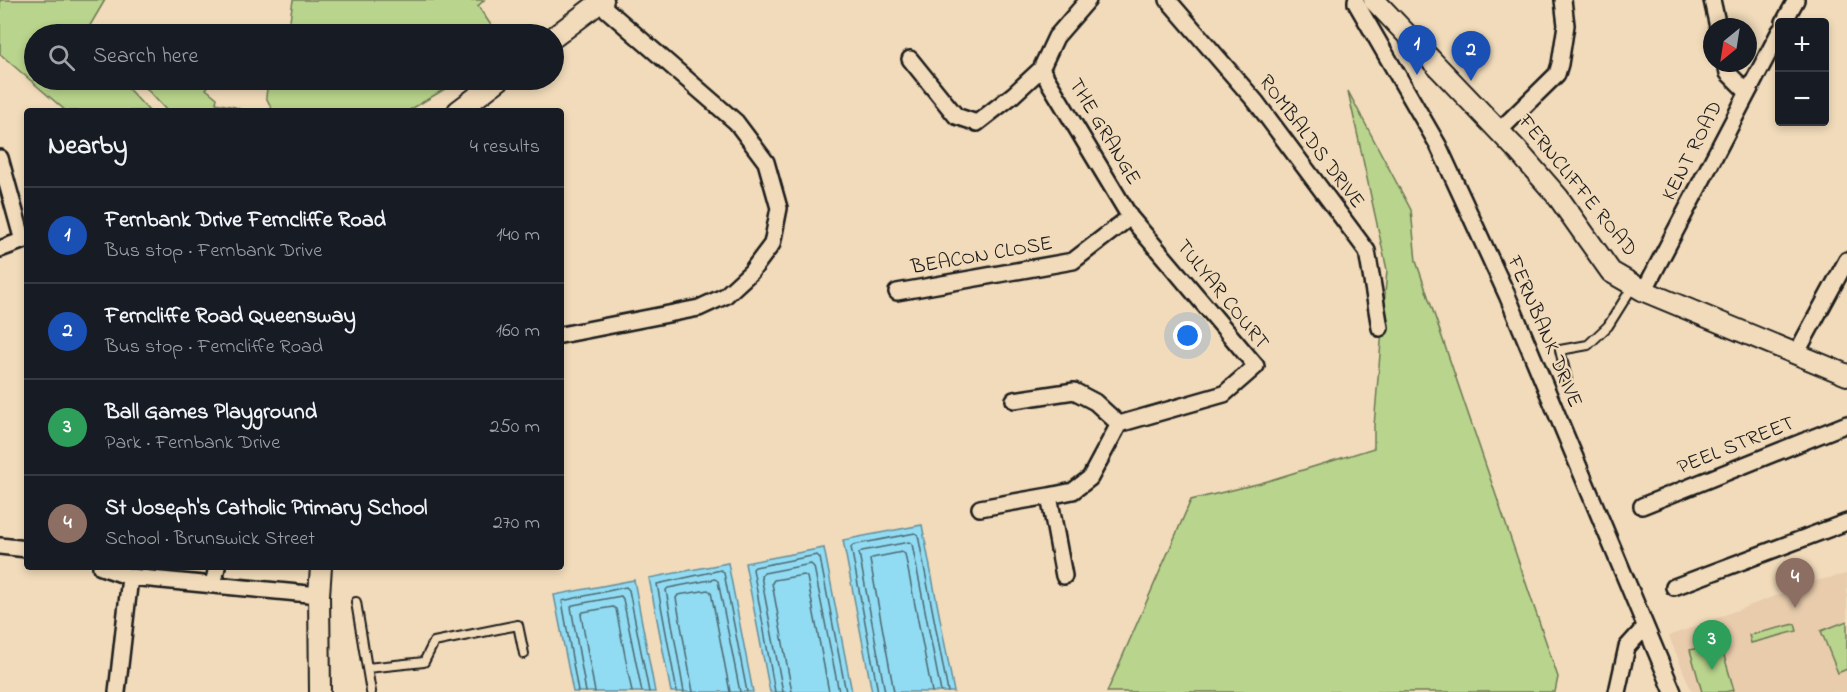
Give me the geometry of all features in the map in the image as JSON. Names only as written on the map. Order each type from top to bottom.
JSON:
[{"type":"street","points":[[910,59],[956,116],[977,123],[1013,95],[1041,69],[1056,37],[1088,0]]},
{"type":"street","name":"ROMBALDS DRIVE","points":[[1168,0],[1256,102],[1367,251],[1380,328]]},
{"type":"street","name":"FERNBANK DRIVE","points":[[1356,0],[1443,155],[1507,295],[1673,692]]},
{"type":"street","name":"FERNCLIFFE ROAD","points":[[1374,0],[1500,130],[1558,197],[1611,272],[1639,288],[1847,375]]},
{"type":"street","points":[[1500,130],[1557,74],[1566,25],[1563,0]]},
{"type":"street","points":[[1712,0],[1716,18]]},
{"type":"street","points":[[1786,18],[1796,0]]},
{"type":"street","points":[[564,30],[601,2],[736,122],[766,162],[779,208],[772,244],[750,272],[725,296],[699,308],[564,333]]},
{"type":"street","name":"KENT ROAD","points":[[1639,288],[1775,40]]},
{"type":"street","name":"THE GRANGE","points":[[1041,69],[1131,217]]},
{"type":"street","points":[[1728,72],[1747,92]]},
{"type":"street","points":[[462,108],[486,90]]},
{"type":"street","points":[[0,158],[24,237]]},
{"type":"street","name":"BEACON CLOSE","points":[[897,292],[1073,261],[1131,217]]},
{"type":"street","name":"TULYAR COURT","points":[[1119,424],[1224,394],[1256,366],[1131,217]]},
{"type":"street","points":[[0,249],[24,240]]},
{"type":"street","points":[[1796,354],[1847,260]]},
{"type":"street","points":[[980,508],[1073,491],[1090,478],[1119,424],[1095,402],[1074,391],[1014,400]]},
{"type":"street","name":"PEEL STREET","points":[[1642,506],[1847,424]]},
{"type":"street","points":[[1048,496],[1064,576]]},
{"type":"street","points":[[1674,587],[1847,522]]},
{"type":"street","points":[[0,546],[24,549]]},
{"type":"street","points":[[110,570],[130,577],[319,595]]},
{"type":"street","points":[[213,585],[216,570]]},
{"type":"street","points":[[320,692],[321,570]]},
{"type":"street","points":[[117,692],[130,577]]},
{"type":"street","points":[[1617,692],[1627,647],[1646,627]]},
{"type":"lane","points":[[1568,379],[1560,350],[1587,345],[1608,326],[1639,288]]},
{"type":"lane","points":[[356,602],[371,692]]},
{"type":"lane","points":[[367,668],[424,662],[434,642],[518,625],[524,654]]},
{"type":"shaded area","points":[[1847,574],[1847,692],[1692,692],[1669,636],[1815,581]]},
{"type":"green space","points":[[0,0],[105,0],[91,24],[24,24],[24,75],[0,54]]},
{"type":"green space","points":[[293,0],[484,0],[478,6],[490,24],[288,24]]},
{"type":"green space","points":[[42,90],[129,90],[146,108],[63,108]]},
{"type":"green space","points":[[148,90],[207,90],[217,98],[216,103],[237,108],[164,108]]},
{"type":"green space","points":[[267,90],[443,90],[413,108],[272,108],[266,97]]},
{"type":"green space","points":[[1348,91],[1411,210],[1416,261],[1558,677],[1555,692],[1107,692],[1191,500],[1261,483],[1374,448],[1387,270]]},
{"type":"green space","points":[[1847,621],[1847,669],[1838,673],[1821,631]]},
{"type":"green space","points":[[1795,624],[1797,631],[1751,643],[1749,635]]},
{"type":"green space","points":[[1720,642],[1734,690],[1702,692],[1690,650]]},
{"type":"water","points":[[922,525],[954,692],[872,692],[843,540]]},
{"type":"water","points":[[824,548],[852,692],[770,692],[745,563]]},
{"type":"water","points":[[728,563],[753,692],[671,692],[649,578]]},
{"type":"water","points":[[634,580],[655,692],[573,692],[554,595]]},
{"type":"place","name":"Fernbank Drive Ferncliffe Road","points":[[1417,75]]},
{"type":"place","name":"Ferncliffe Road Queensway","points":[[1471,81]]},
{"type":"place","name":"St Joseph's Catholic Primary School","points":[[1795,608]]},
{"type":"place","name":"Ball Games Playground","points":[[1712,670]]}]
